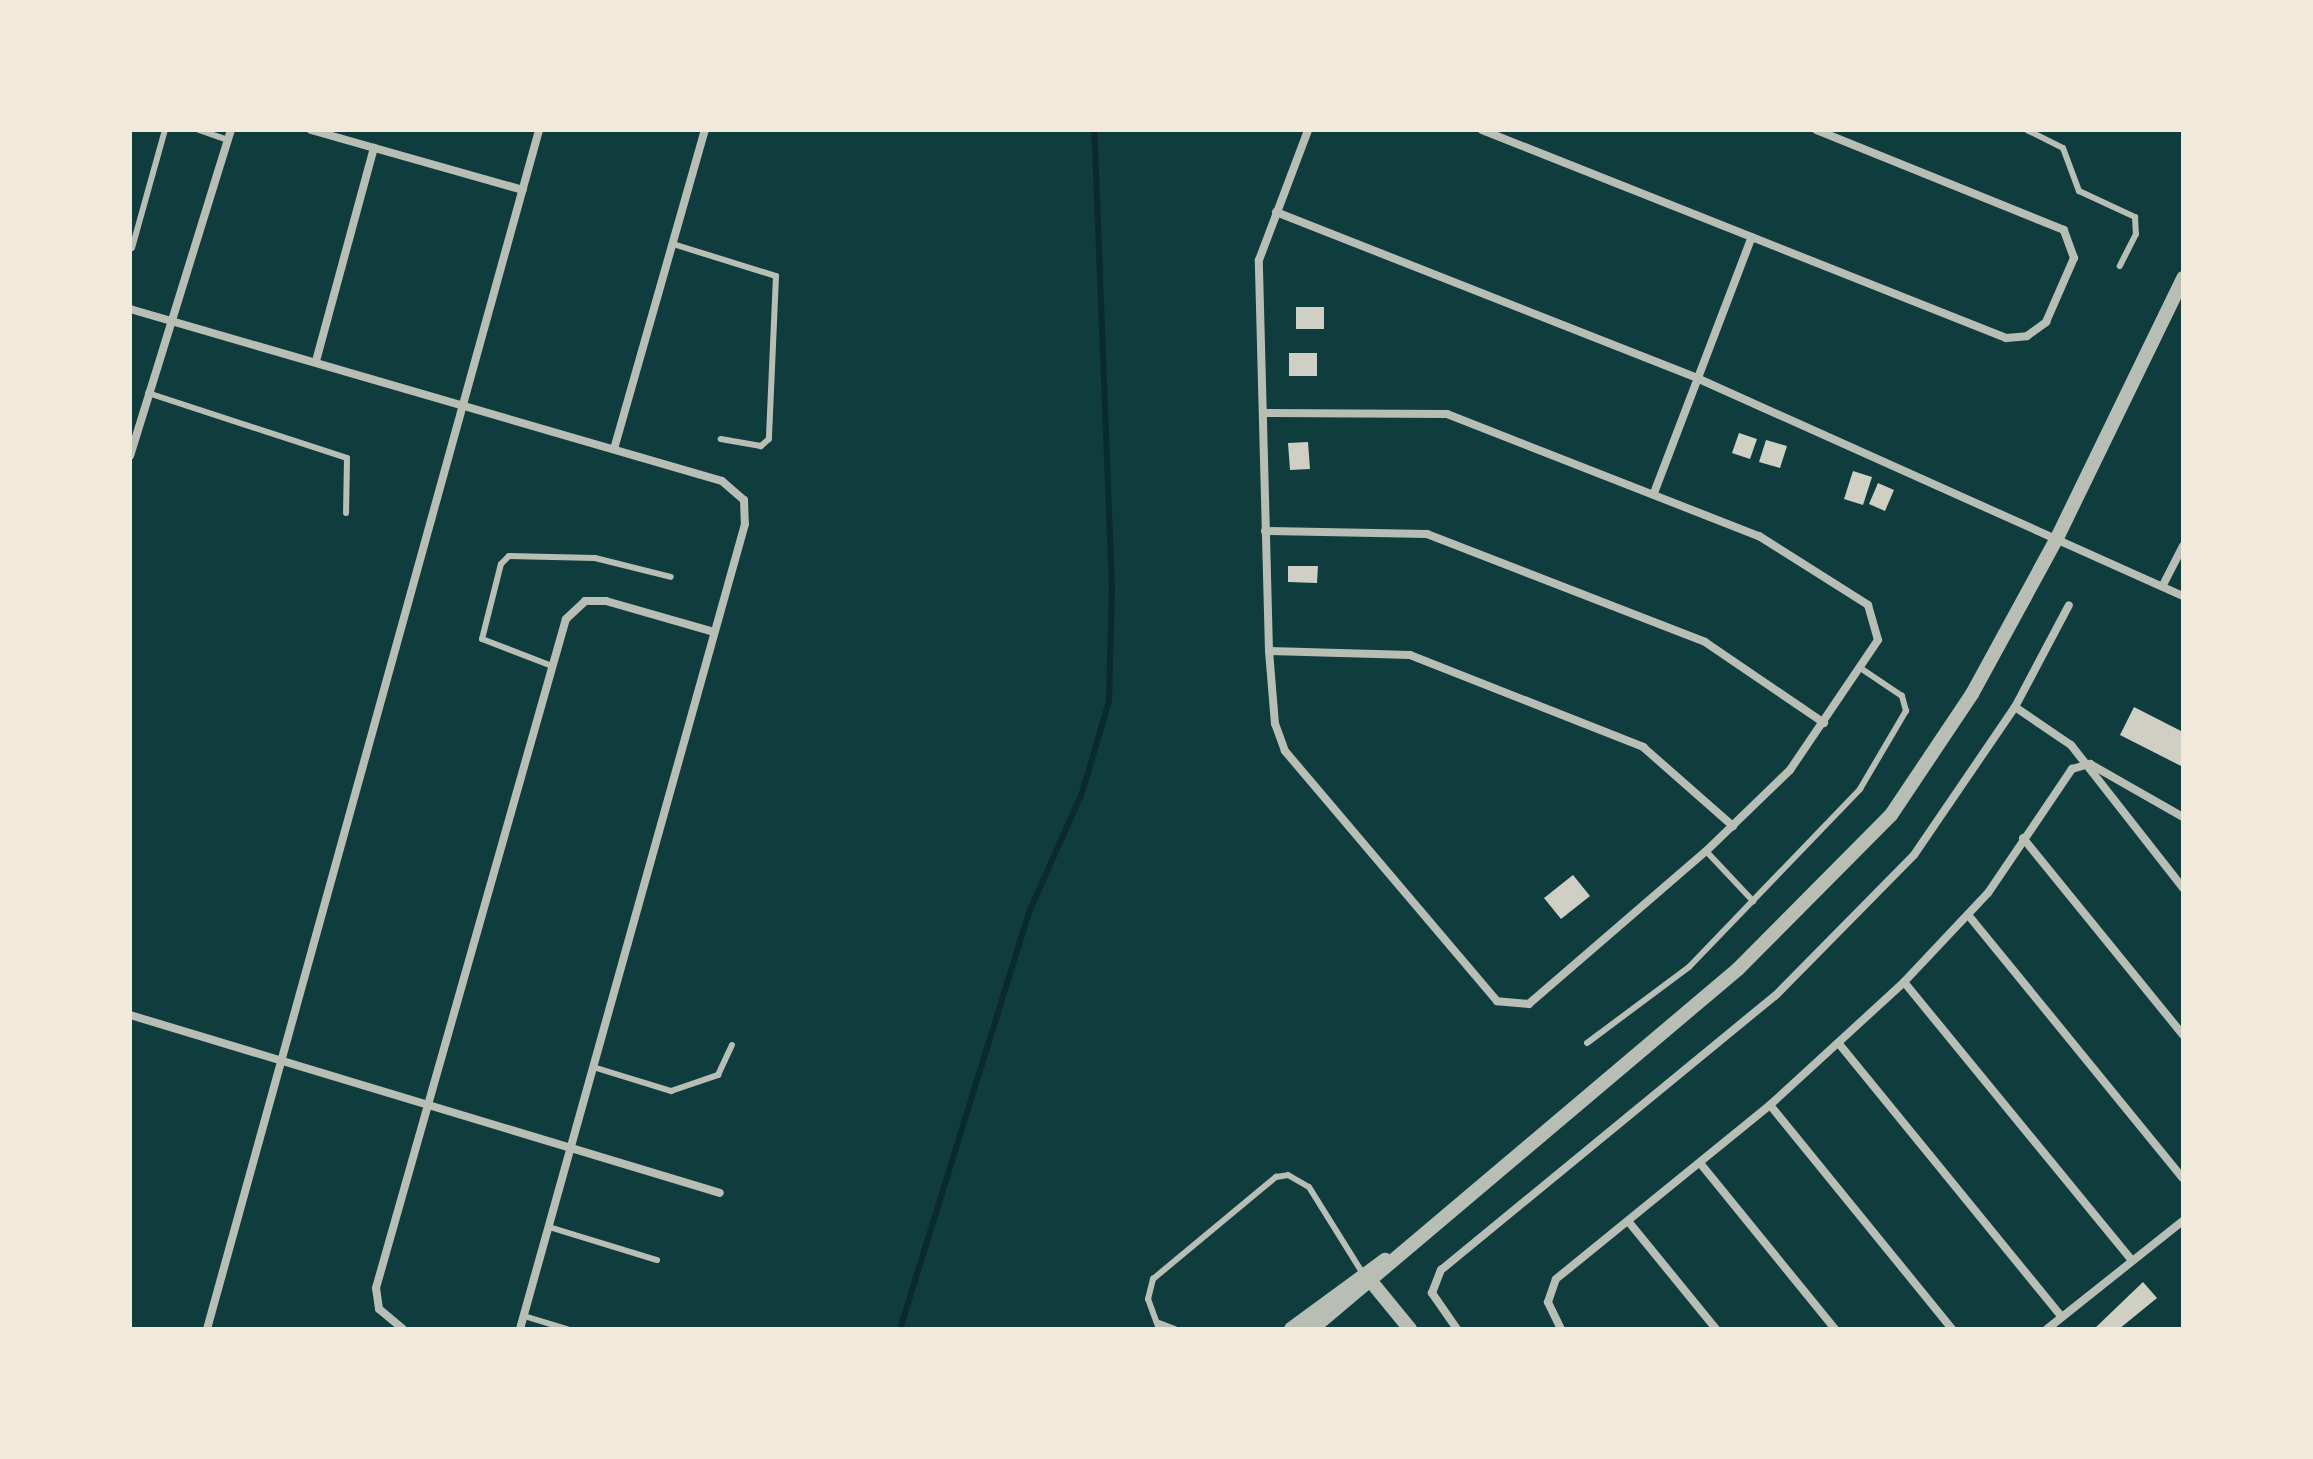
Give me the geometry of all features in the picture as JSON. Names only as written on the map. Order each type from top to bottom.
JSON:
[{"type":"street","points":[[130,456],[225,139],[231,130]]},
{"type":"street","points":[[311,130],[523,190]]},
{"type":"street","points":[[207,1329],[539,130]]},
{"type":"street","points":[[614,449],[705,130]]},
{"type":"street","points":[[1263,413],[1439,412],[1759,536],[1873,610],[1878,640],[1862,669],[1790,770],[1733,826],[1529,1004],[1504,1005],[1285,751],[1275,724],[1269,651],[1259,260],[1308,130]]},
{"type":"street","points":[[1482,130],[2006,338],[2027,336],[2046,322],[2074,258],[2064,230],[1816,130]]},
{"type":"street","points":[[316,361],[374,148]]},
{"type":"street","points":[[1276,212],[1699,379],[2058,536],[2183,596]]},
{"type":"street","points":[[1654,493],[1752,237]]},
{"type":"street","points":[[1291,1329],[1367,1276],[1673,1025],[1837,877],[1922,773],[2058,536],[2183,278]]},
{"type":"street","points":[[130,309],[722,481],[744,500],[745,524],[520,1329]]},
{"type":"street","points":[[1265,531],[1433,536],[1705,642],[1824,723]]},
{"type":"street","points":[[2163,585],[2183,546]]},
{"type":"street","points":[[403,1329],[379,1309],[376,1288],[566,619],[585,601],[714,632]]},
{"type":"street","points":[[1457,1329],[1432,1293],[1441,1270],[1811,961],[1914,855],[2015,707],[2069,605]]},
{"type":"street","points":[[1269,651],[1410,655],[1643,747],[1733,826]]},
{"type":"street","points":[[2015,707],[2062,737],[2183,888]]},
{"type":"street","points":[[2083,764],[2183,817]]},
{"type":"street","points":[[1561,1329],[1549,1310],[1550,1288],[1840,1045],[1969,916],[2066,775],[2083,764]]},
{"type":"street","points":[[2023,838],[2183,1035]]},
{"type":"street","points":[[1969,916],[2183,1178]]},
{"type":"street","points":[[1904,982],[2132,1261]]},
{"type":"street","points":[[130,1015],[720,1193]]},
{"type":"street","points":[[1840,1045],[2062,1317]]},
{"type":"street","points":[[1770,1105],[1952,1329]]},
{"type":"street","points":[[1700,1163],[1835,1329]]},
{"type":"street","points":[[1628,1221],[1716,1329]]},
{"type":"street","points":[[2047,1329],[2183,1221]]},
{"type":"street","points":[[1312,1329],[1367,1276]]},
{"type":"street","points":[[1367,1276],[1410,1329]]},
{"type":"lane","points":[[132,248],[165,130]]},
{"type":"lane","points":[[199,130],[225,139]]},
{"type":"lane","points":[[2027,130],[2060,144],[2079,191],[2135,217],[2136,234],[2120,266]]},
{"type":"lane","points":[[673,244],[771,272],[778,283],[769,439],[761,446],[721,439]]},
{"type":"lane","points":[[148,393],[347,458],[346,513]]},
{"type":"lane","points":[[552,666],[482,639],[497,577],[509,556],[595,558],[671,577]]},
{"type":"lane","points":[[1587,1043],[1681,973],[1845,808],[1903,717],[1902,696],[1862,669]]},
{"type":"lane","points":[[1706,851],[1753,901]]},
{"type":"lane","points":[[593,1067],[671,1091],[718,1075],[732,1045]]},
{"type":"lane","points":[[1175,1329],[1159,1326],[1148,1299],[1153,1279],[1276,1177],[1288,1175],[1309,1187],[1367,1276]]},
{"type":"lane","points":[[549,1227],[657,1260]]},
{"type":"lane","points":[[524,1316],[567,1329]]},
{"type":"building","points":[[1296,307],[1324,307],[1324,329],[1296,329]]},
{"type":"building","points":[[1289,353],[1317,353],[1317,376],[1289,376]]},
{"type":"building","points":[[1739,433],[1757,439],[1750,459],[1732,453]]},
{"type":"building","points":[[1766,440],[1787,446],[1780,468],[1759,462]]},
{"type":"building","points":[[1308,442],[1310,469],[1290,470],[1288,443]]},
{"type":"building","points":[[1853,471],[1872,477],[1863,505],[1844,499]]},
{"type":"building","points":[[1878,483],[1894,490],[1885,511],[1869,504]]},
{"type":"building","points":[[1288,566],[1318,566],[1317,583],[1288,582]]},
{"type":"building","points":[[2134,707],[2183,732],[2183,767],[2120,735]]},
{"type":"building","points":[[1573,875],[1590,896],[1561,919],[1544,898]]},
{"type":"building","points":[[2143,1282],[2157,1298],[2119,1329],[2094,1329]]},
{"type":"waterway","points":[[900,1329],[1029,912],[1082,793],[1109,701],[1112,589],[1094,130]]}]
